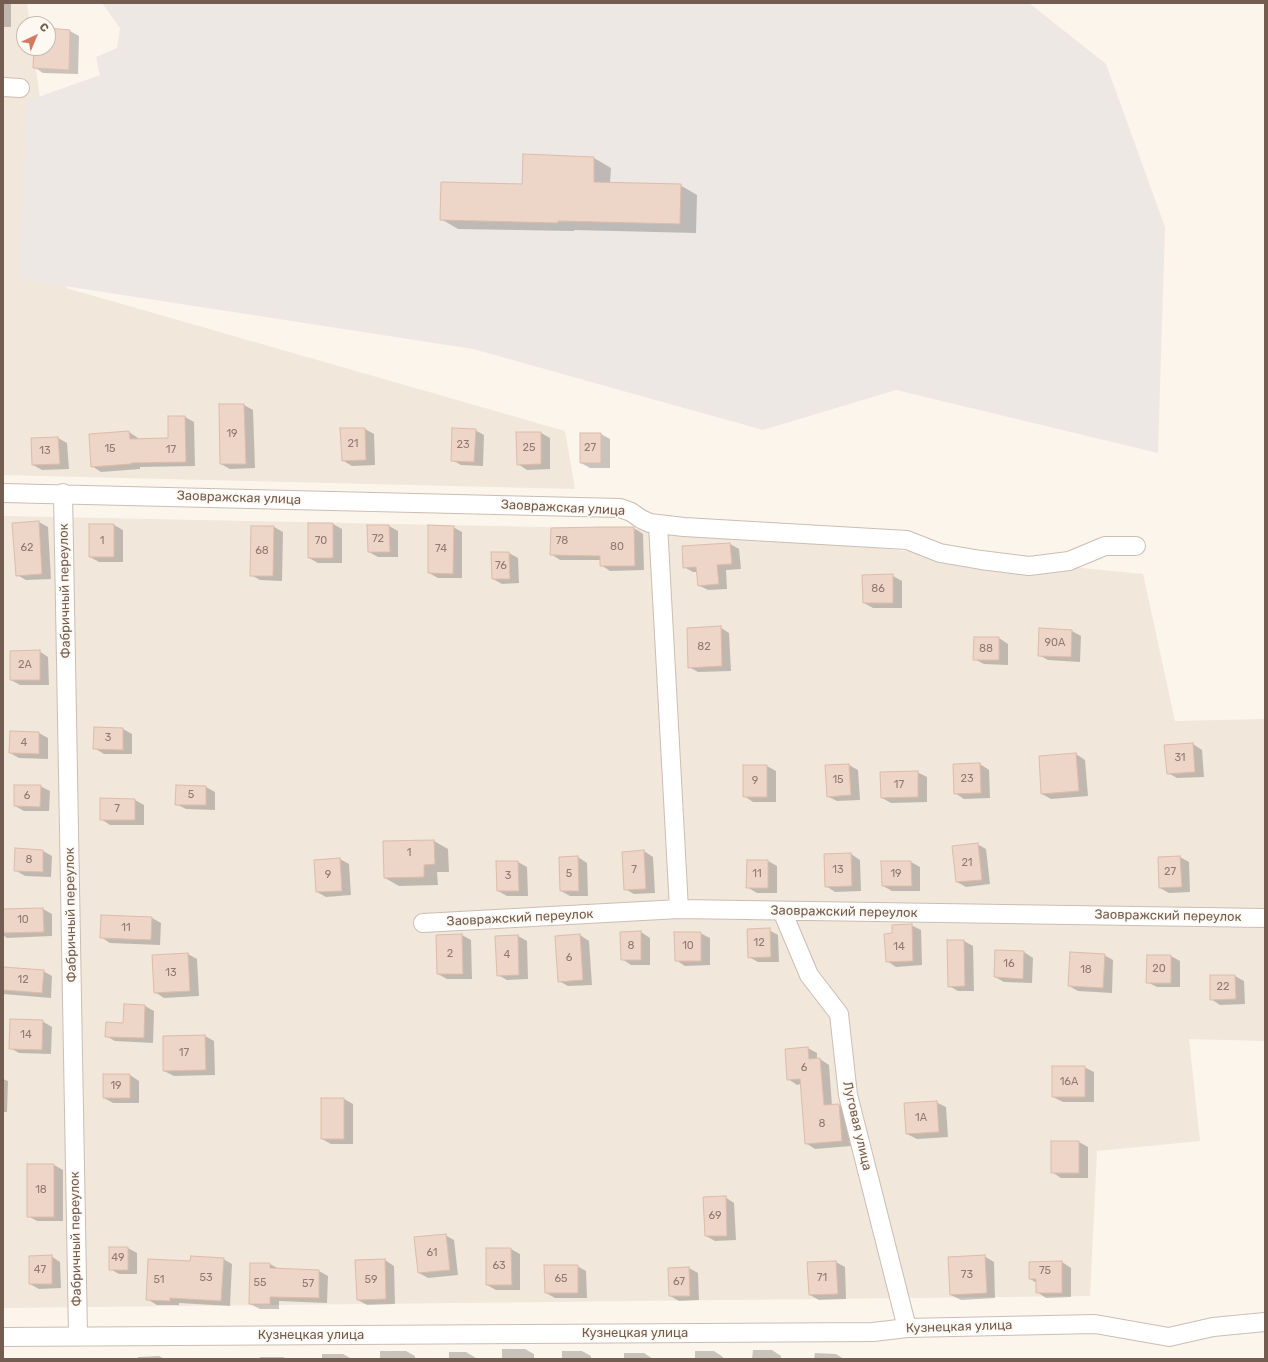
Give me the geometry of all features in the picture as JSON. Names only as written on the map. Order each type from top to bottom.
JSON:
[{"type":"street","name":"Заовражская улица","points":[[3,493],[63,493],[620,508],[632,512],[641,519],[650,523],[684,527],[907,540],[940,553],[1029,566],[1069,561],[1105,546],[1136,546]]},
{"type":"street","name":"Фабричный переулок","points":[[63,493],[78,1336]]},
{"type":"street","points":[[658,524],[679,909]]},
{"type":"street","name":"Заовражский переулок","points":[[423,923],[679,909],[1265,918]]},
{"type":"street","name":"Луговая улица","points":[[782,911],[809,975],[839,1014],[848,1095],[907,1328]]},
{"type":"street","name":"Кузнецкая улица","points":[[3,1337],[866,1332],[907,1328],[1096,1324],[1169,1338],[1213,1327],[1265,1322]]},
{"type":"shaded area","points":[[3,3],[27,3],[29,16],[16,16],[16,56],[34,56],[66,288],[565,431],[575,489],[3,475]]},
{"type":"shaded area","points":[[102,3],[1029,3],[1106,64],[1165,227],[1158,453],[896,390],[763,430],[473,349],[19,279],[27,101],[100,75],[96,57],[117,48],[120,28]]},
{"type":"shaded area","points":[[3,516],[691,530],[1143,574],[1175,721],[1265,719],[1265,1041],[1189,1039],[1200,1141],[1097,1151],[1090,1296],[3,1308]]},
{"type":"building","points":[[56,29],[70,30],[69,70],[33,68],[34,56],[56,56]]},
{"type":"building","points":[[523,154],[594,157],[594,182],[681,184],[680,224],[440,220],[441,182],[522,184]]},
{"type":"building","points":[[219,404],[244,404],[246,464],[220,464]]},
{"type":"building","points":[[168,416],[185,416],[186,462],[131,463],[91,467],[89,434],[129,431],[130,439],[168,438]]},
{"type":"building","points":[[340,428],[365,428],[366,460],[342,461]]},
{"type":"building","points":[[452,428],[476,429],[474,462],[451,461]]},
{"type":"building","points":[[516,432],[541,432],[541,464],[517,465]]},
{"type":"building","points":[[580,433],[601,433],[601,463],[580,463]]},
{"type":"building","points":[[58,437],[60,464],[32,465],[31,438]]},
{"type":"building","points":[[39,521],[42,574],[16,576],[12,523]]},
{"type":"building","points":[[308,523],[333,523],[333,558],[308,558]]},
{"type":"building","points":[[89,524],[114,524],[114,557],[89,557]]},
{"type":"building","points":[[367,525],[389,525],[390,552],[368,552]]},
{"type":"building","points":[[428,525],[454,526],[453,574],[428,573]]},
{"type":"building","points":[[251,526],[274,526],[273,576],[250,576]]},
{"type":"building","points":[[634,527],[635,566],[600,566],[600,556],[550,555],[551,528]]},
{"type":"building","points":[[730,543],[732,564],[717,565],[719,584],[698,586],[696,567],[683,568],[682,546]]},
{"type":"building","points":[[491,552],[509,552],[510,579],[492,579]]},
{"type":"building","points":[[893,574],[893,603],[863,603],[862,575]]},
{"type":"building","points":[[721,626],[722,666],[688,668],[687,628]]},
{"type":"building","points":[[1039,628],[1072,630],[1071,657],[1038,656]]},
{"type":"building","points":[[974,637],[999,637],[999,660],[973,660]]},
{"type":"building","points":[[40,650],[40,680],[10,680],[10,651]]},
{"type":"building","points":[[94,727],[123,728],[123,750],[93,749]]},
{"type":"building","points":[[10,731],[39,732],[39,754],[9,753]]},
{"type":"building","points":[[1193,743],[1195,772],[1167,774],[1164,745]]},
{"type":"building","points":[[1076,753],[1079,791],[1041,794],[1039,756]]},
{"type":"building","points":[[980,763],[981,793],[954,794],[953,764]]},
{"type":"building","points":[[849,764],[851,795],[827,797],[825,765]]},
{"type":"building","points":[[743,765],[767,765],[767,797],[743,797]]},
{"type":"building","points":[[918,771],[918,797],[881,798],[880,772]]},
{"type":"building","points":[[14,785],[41,785],[40,807],[14,806]]},
{"type":"building","points":[[176,785],[206,786],[206,805],[175,805]]},
{"type":"building","points":[[100,798],[135,799],[135,820],[100,820]]},
{"type":"building","points":[[434,840],[435,864],[424,865],[424,877],[384,878],[383,841]]},
{"type":"building","points":[[978,843],[982,880],[956,882],[952,846]]},
{"type":"building","points":[[15,848],[43,850],[43,872],[14,871]]},
{"type":"building","points":[[644,850],[646,889],[624,890],[622,852]]},
{"type":"building","points":[[851,853],[852,886],[825,887],[824,854]]},
{"type":"building","points":[[578,856],[579,891],[560,891],[559,857]]},
{"type":"building","points":[[1180,856],[1182,887],[1159,888],[1158,857]]},
{"type":"building","points":[[340,858],[342,891],[316,892],[314,860]]},
{"type":"building","points":[[747,860],[768,860],[768,888],[746,888]]},
{"type":"building","points":[[496,861],[518,861],[519,891],[497,891]]},
{"type":"building","points":[[881,861],[911,861],[912,886],[882,886]]},
{"type":"building","points":[[43,908],[44,932],[3,933],[3,909]]},
{"type":"building","points":[[101,915],[152,917],[151,940],[100,938]]},
{"type":"building","points":[[912,924],[913,961],[886,962],[884,934],[892,933],[892,925]]},
{"type":"building","points":[[770,928],[771,957],[748,958],[747,929]]},
{"type":"building","points":[[641,931],[641,960],[621,960],[620,932]]},
{"type":"building","points":[[674,932],[701,932],[701,961],[675,961]]},
{"type":"building","points":[[462,934],[463,974],[437,974],[436,935]]},
{"type":"building","points":[[580,934],[583,980],[558,982],[555,936]]},
{"type":"building","points":[[518,935],[519,975],[497,976],[495,936]]},
{"type":"building","points":[[947,940],[964,940],[965,986],[948,987]]},
{"type":"building","points":[[995,950],[1024,951],[1023,979],[994,977]]},
{"type":"building","points":[[1070,952],[1105,954],[1103,988],[1068,986]]},
{"type":"building","points":[[188,953],[190,991],[154,993],[152,955]]},
{"type":"building","points":[[1147,955],[1171,955],[1171,983],[1146,983]]},
{"type":"building","points":[[3,967],[44,970],[42,993],[3,990]]},
{"type":"building","points":[[1210,975],[1235,975],[1236,999],[1210,1000]]},
{"type":"building","points":[[124,1004],[145,1005],[144,1038],[105,1037],[106,1022],[123,1023]]},
{"type":"building","points":[[10,1019],[43,1020],[42,1050],[9,1049]]},
{"type":"building","points":[[205,1035],[206,1070],[163,1071],[163,1036]]},
{"type":"building","points":[[808,1047],[809,1059],[820,1058],[824,1105],[839,1104],[842,1141],[805,1144],[800,1079],[787,1080],[785,1049]]},
{"type":"building","points":[[1052,1066],[1085,1066],[1085,1097],[1052,1097]]},
{"type":"building","points":[[103,1074],[130,1074],[130,1098],[103,1098]]},
{"type":"building","points":[[321,1098],[344,1098],[344,1139],[321,1139]]},
{"type":"building","points":[[937,1101],[939,1132],[906,1134],[904,1103]]},
{"type":"building","points":[[1051,1141],[1079,1141],[1079,1173],[1051,1173]]},
{"type":"building","points":[[27,1164],[54,1164],[54,1217],[27,1217]]},
{"type":"building","points":[[726,1196],[727,1236],[705,1236],[703,1197]]},
{"type":"building","points":[[446,1234],[450,1270],[418,1273],[414,1237]]},
{"type":"building","points":[[109,1247],[128,1247],[128,1270],[109,1270]]},
{"type":"building","points":[[486,1248],[511,1248],[512,1285],[486,1285]]},
{"type":"building","points":[[52,1255],[52,1284],[29,1284],[29,1256]]},
{"type":"building","points":[[985,1255],[987,1293],[950,1295],[948,1257]]},
{"type":"building","points":[[191,1256],[224,1258],[221,1301],[170,1298],[170,1301],[146,1300],[148,1259],[190,1261]]},
{"type":"building","points":[[385,1259],[386,1299],[357,1300],[355,1260]]},
{"type":"building","points":[[836,1261],[838,1294],[809,1295],[807,1262]]},
{"type":"building","points":[[1062,1261],[1062,1293],[1036,1293],[1036,1279],[1029,1279],[1029,1262]]},
{"type":"building","points":[[250,1263],[270,1263],[270,1268],[319,1270],[319,1298],[270,1297],[270,1304],[249,1304]]},
{"type":"building","points":[[544,1265],[578,1265],[578,1293],[545,1293]]},
{"type":"building","points":[[689,1267],[690,1296],[669,1296],[668,1268]]}]
